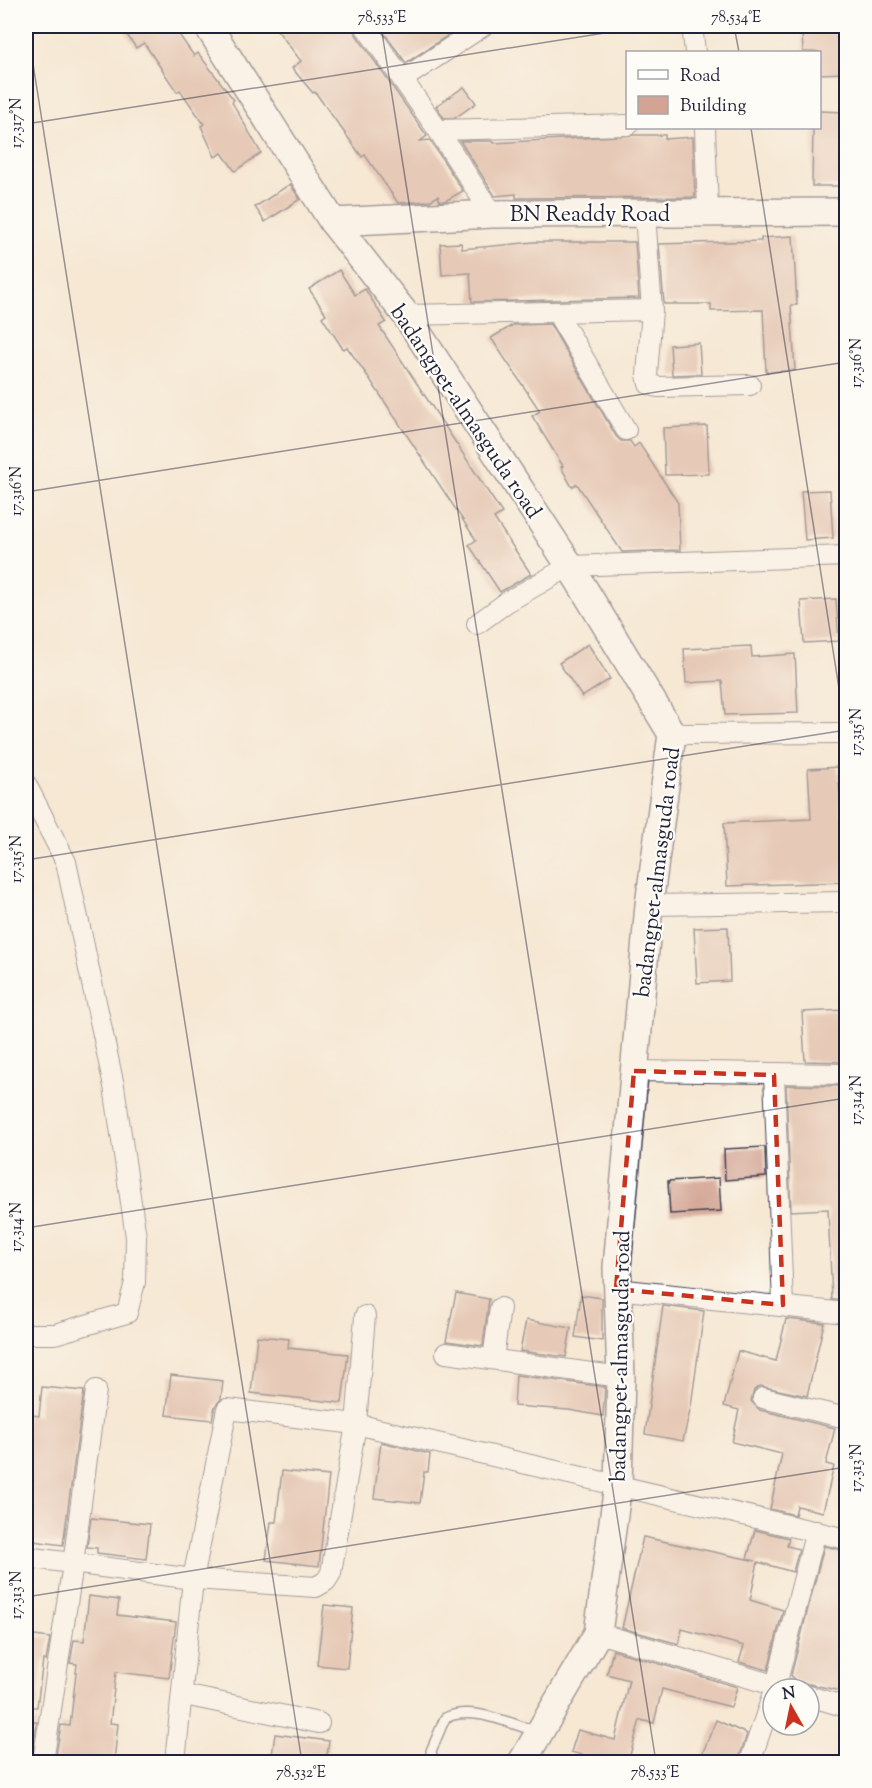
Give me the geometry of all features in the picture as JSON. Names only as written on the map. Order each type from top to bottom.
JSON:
[{"type":"street","name":"badangpet-almasguda road","points":[[208,26],[333,222],[406,315],[570,566],[672,734],[649,904],[616,1289],[621,1377],[618,1485],[598,1633],[522,1762]]},
{"type":"street","points":[[365,26],[438,130],[492,214]]},
{"type":"street","points":[[403,79],[483,26]]},
{"type":"street","points":[[692,26],[695,51]]},
{"type":"street","points":[[438,130],[626,125]]},
{"type":"street","points":[[705,129],[708,212]]},
{"type":"street","name":"BN Readdy Road","points":[[333,222],[492,214],[846,212]]},
{"type":"street","points":[[645,214],[652,310],[646,375],[649,384],[658,387],[750,385]]},
{"type":"street","points":[[406,315],[652,310]]},
{"type":"street","points":[[558,313],[626,430]]},
{"type":"street","points":[[477,624],[507,602],[570,566],[846,556]]},
{"type":"street","points":[[672,734],[846,733]]},
{"type":"street","points":[[26,784],[66,862],[114,1086],[136,1237],[135,1281],[127,1313],[55,1334],[26,1334]]},
{"type":"street","points":[[649,904],[846,902]]},
{"type":"street","points":[[634,1071],[774,1075],[846,1074]]},
{"type":"street","points":[[774,1075],[783,1305]]},
{"type":"street","points":[[616,1289],[846,1313]]},
{"type":"street","points":[[493,1359],[500,1308]]},
{"type":"street","points":[[26,1557],[194,1579],[316,1587],[326,1581],[331,1573],[356,1424],[365,1316]]},
{"type":"street","points":[[446,1353],[621,1377]]},
{"type":"street","points":[[43,1762],[96,1390]]},
{"type":"street","points":[[763,1398],[846,1418]]},
{"type":"street","points":[[175,1762],[184,1695],[194,1579],[227,1409],[356,1424],[846,1539]]},
{"type":"street","points":[[780,1677],[816,1531]]},
{"type":"street","points":[[598,1633],[761,1684]]},
{"type":"street","points":[[184,1695],[319,1723]]},
{"type":"street","points":[[821,1700],[846,1707]]},
{"type":"street","points":[[750,1762],[761,1732]]},
{"type":"lane","points":[[437,1762],[433,1760],[431,1751],[445,1718],[455,1713],[476,1714],[540,1732]]},
{"type":"highlighted area","points":[[634,1071],[774,1075],[783,1305],[616,1289]]},
{"type":"building","points":[[121,26],[173,26],[194,56],[198,53],[234,100],[232,102],[261,153],[235,171],[222,153],[215,157],[201,126],[204,124],[180,90],[177,92],[144,43],[136,48]]},
{"type":"building","points":[[274,26],[353,26],[355,33],[427,136],[420,141],[430,140],[463,191],[445,201],[440,201],[438,196],[430,201],[398,203],[365,155],[362,157],[315,92],[313,93],[292,68],[301,61]]},
{"type":"building","points":[[379,26],[462,26],[406,63]]},
{"type":"building","points":[[846,32],[846,73],[821,74],[821,51],[803,51],[802,33]]},
{"type":"building","points":[[464,87],[476,103],[455,118],[444,118],[436,106]]},
{"type":"building","points":[[821,111],[846,112],[846,186],[812,186],[813,129],[821,129]]},
{"type":"building","points":[[665,135],[665,139],[693,137],[695,197],[516,198],[516,194],[495,196],[460,141],[492,141],[493,143]]},
{"type":"building","points":[[290,184],[300,199],[265,222],[255,207]]},
{"type":"building","points":[[793,236],[797,305],[791,305],[795,370],[766,372],[763,310],[711,311],[711,304],[664,304],[659,244],[761,241],[761,238]]},
{"type":"building","points":[[534,242],[635,242],[639,298],[472,302],[470,273],[442,275],[440,244],[461,243],[462,249]]},
{"type":"building","points":[[339,270],[355,295],[365,289],[386,322],[379,326],[502,513],[494,518],[531,574],[500,592],[469,545],[476,540],[369,378],[347,347],[343,349],[322,317],[326,314],[309,289]]},
{"type":"building","points":[[550,324],[616,436],[621,441],[630,441],[634,447],[639,443],[678,503],[680,550],[622,552],[577,484],[572,487],[561,467],[563,466],[532,416],[540,411],[491,338],[513,325]]},
{"type":"building","points":[[699,343],[701,374],[672,375],[670,345]]},
{"type":"building","points":[[707,426],[709,474],[665,475],[663,428]]},
{"type":"building","points":[[830,490],[833,538],[805,540],[801,491]]},
{"type":"building","points":[[836,599],[839,641],[804,643],[801,601]]},
{"type":"building","points":[[588,644],[610,679],[582,697],[559,663]]},
{"type":"building","points":[[751,646],[752,657],[795,654],[798,713],[725,715],[722,681],[686,683],[684,649]]},
{"type":"building","points":[[838,767],[841,815],[846,814],[846,882],[727,886],[724,823],[811,819],[808,769]]},
{"type":"building","points":[[728,927],[730,981],[697,983],[694,928]]},
{"type":"building","points":[[846,1010],[846,1062],[805,1061],[802,1012]]},
{"type":"building","points":[[786,1085],[846,1086],[846,1300],[832,1300],[828,1209],[791,1211]]},
{"type":"building","points":[[765,1147],[766,1177],[725,1180],[724,1149]]},
{"type":"building","points":[[719,1178],[721,1211],[670,1214],[668,1181]]},
{"type":"building","points":[[456,1293],[489,1299],[483,1346],[446,1341]]},
{"type":"building","points":[[581,1295],[602,1298],[602,1341],[575,1337]]},
{"type":"building","points":[[663,1306],[704,1311],[691,1406],[683,1441],[645,1434]]},
{"type":"building","points":[[786,1319],[824,1323],[807,1396],[760,1386],[754,1390],[751,1401],[760,1410],[835,1428],[826,1464],[834,1466],[823,1512],[797,1506],[795,1515],[770,1509],[782,1454],[732,1442],[739,1410],[724,1406],[738,1351],[776,1361]]},
{"type":"building","points":[[526,1320],[571,1328],[566,1357],[520,1351]]},
{"type":"building","points":[[257,1336],[289,1339],[288,1348],[348,1354],[342,1403],[251,1393]]},
{"type":"building","points":[[171,1375],[223,1381],[221,1399],[215,1406],[212,1420],[166,1415]]},
{"type":"building","points":[[516,1375],[605,1387],[603,1416],[569,1410],[514,1406]]},
{"type":"building","points":[[42,1387],[84,1391],[63,1545],[26,1540],[26,1414],[39,1416]]},
{"type":"building","points":[[381,1442],[430,1454],[428,1472],[424,1472],[420,1503],[374,1498]]},
{"type":"building","points":[[282,1471],[329,1476],[319,1566],[266,1560],[271,1522],[276,1522]]},
{"type":"building","points":[[91,1518],[150,1524],[146,1559],[97,1553],[97,1548],[87,1547]]},
{"type":"building","points":[[755,1530],[789,1538],[787,1546],[799,1549],[793,1572],[758,1562],[750,1600],[783,1610],[768,1670],[739,1662],[744,1646],[682,1629],[679,1644],[622,1628],[643,1537],[756,1561],[747,1559]]},
{"type":"building","points":[[824,1546],[846,1551],[846,1692],[821,1687],[821,1677],[792,1677]]},
{"type":"building","points":[[89,1596],[119,1600],[117,1615],[176,1622],[169,1678],[116,1672],[110,1723],[118,1724],[114,1762],[55,1762],[61,1725],[70,1726],[77,1664],[70,1663],[74,1640],[84,1641]]},
{"type":"building","points":[[324,1605],[353,1608],[347,1668],[317,1665]]},
{"type":"building","points":[[26,1635],[50,1638],[46,1661],[43,1660],[37,1707],[26,1707]]},
{"type":"building","points":[[613,1650],[737,1687],[731,1707],[662,1689],[654,1723],[640,1720],[628,1762],[608,1762],[571,1752],[578,1730],[615,1740],[629,1680],[607,1674]]},
{"type":"building","points":[[716,1720],[747,1734],[738,1762],[699,1762]]},
{"type":"building","points":[[26,1721],[37,1722],[31,1762],[26,1762]]},
{"type":"building","points":[[275,1734],[329,1741],[326,1762],[271,1762]]}]
